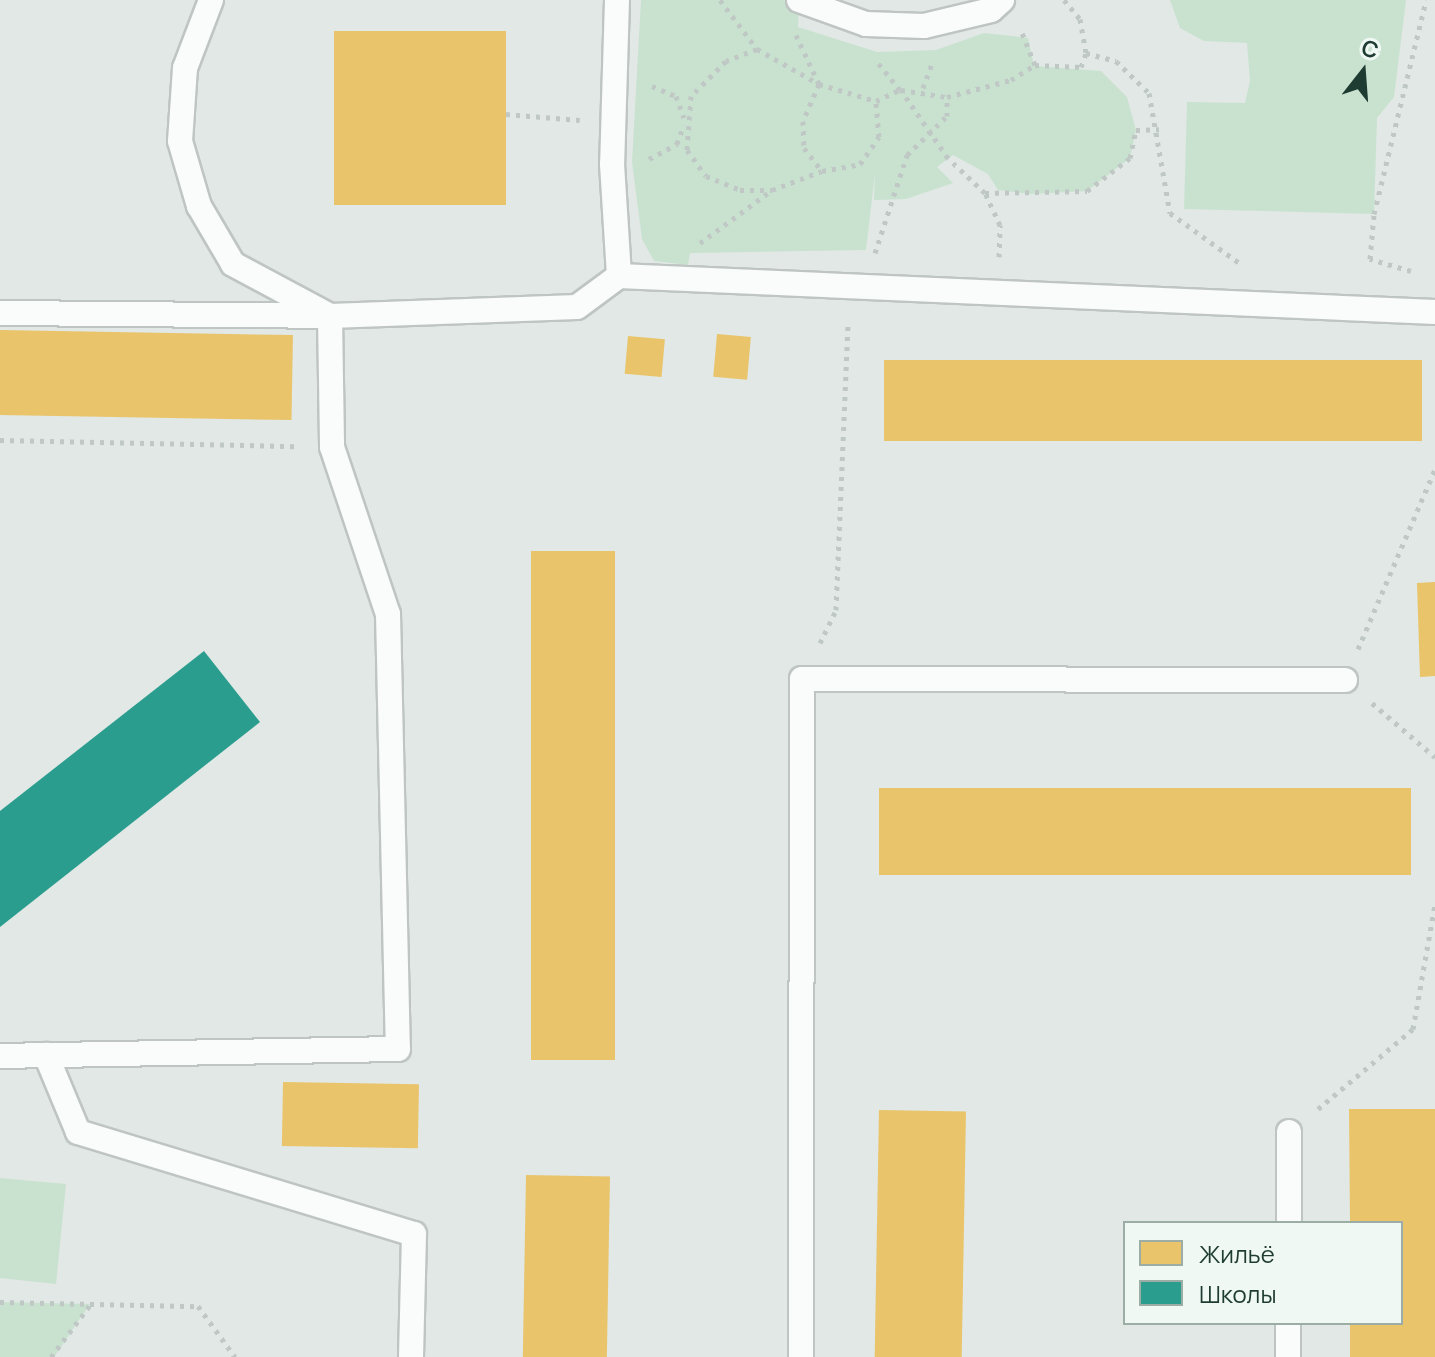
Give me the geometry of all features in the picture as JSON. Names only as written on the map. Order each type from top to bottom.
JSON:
[{"type":"lane","points":[[211,0],[185,68],[181,127],[199,206],[233,264],[330,316]]},
{"type":"lane","points":[[617,0],[619,84],[612,164],[619,276]]},
{"type":"lane","points":[[800,1],[879,24],[946,24],[997,5]]},
{"type":"lane","points":[[0,313],[330,316],[577,307],[619,276],[876,284],[1435,312]]},
{"type":"lane","points":[[0,1056],[398,1049],[388,614],[332,447],[330,316]]},
{"type":"lane","points":[[801,1357],[802,679],[1345,680]]},
{"type":"lane","points":[[46,1055],[78,1132],[414,1234],[411,1357]]},
{"type":"lane","points":[[1289,1132],[1289,1221]]},
{"type":"lane","points":[[1288,1325],[1288,1357]]},
{"type":"path","points":[[720,0],[757,49],[819,84],[803,121],[804,148],[822,171]]},
{"type":"path","points":[[998,290],[1000,225],[985,193],[929,131],[901,90],[947,97],[972,94],[1035,65],[1081,67],[1086,53],[1080,19],[1064,0]]},
{"type":"path","points":[[1422,275],[1370,259],[1374,214],[1426,0]]},
{"type":"path","points":[[800,1],[794,44],[819,84],[876,101],[900,90],[876,60],[879,24]]},
{"type":"path","points":[[997,5],[1028,37],[1035,65]]},
{"type":"path","points":[[612,164],[661,158],[677,144],[691,96],[726,61],[757,49]]},
{"type":"path","points":[[1086,53],[1116,61],[1149,93],[1159,129],[1160,183],[1170,213],[1255,274],[1262,303]]},
{"type":"path","points":[[619,84],[655,86],[676,96],[685,120],[687,150],[706,176],[740,190],[772,190]]},
{"type":"path","points":[[876,284],[875,249],[907,155],[947,116],[947,97]]},
{"type":"path","points":[[687,277],[690,253],[717,226],[772,190],[822,171],[860,164],[879,137],[876,101]]},
{"type":"path","points":[[506,114],[616,123]]},
{"type":"path","points":[[985,193],[1087,191],[1130,158],[1136,130],[1159,129]]},
{"type":"path","points":[[802,679],[836,610],[849,283]]},
{"type":"path","points":[[0,440],[332,447]]},
{"type":"path","points":[[1435,469],[1345,680],[1435,757]]},
{"type":"path","points":[[1289,1132],[1413,1029],[1435,904]]},
{"type":"path","points":[[0,1302],[198,1306],[235,1357]]},
{"type":"path","points":[[51,1357],[90,1304]]},
{"type":"green space","points":[[641,0],[799,0],[798,27],[877,52],[936,50],[984,33],[1028,38],[1034,66],[1101,71],[1127,97],[1136,130],[1130,158],[1087,191],[1030,194],[998,190],[988,174],[953,155],[937,167],[953,183],[906,199],[874,200],[875,173],[866,250],[690,253],[688,265],[654,261],[642,239],[632,162]]},
{"type":"green space","points":[[1170,0],[1406,0],[1394,97],[1377,118],[1374,214],[1184,209],[1187,102],[1245,103],[1250,81],[1247,43],[1204,41],[1180,28]]},
{"type":"green space","points":[[0,1178],[66,1184],[56,1284],[0,1278]]},
{"type":"green space","points":[[0,1302],[90,1304],[54,1357],[0,1357]]},
{"type":"building: Жильё","points":[[334,31],[506,31],[506,205],[334,205]]},
{"type":"building: Жильё","points":[[0,330],[293,335],[291,420],[0,415]]},
{"type":"building: Жильё","points":[[717,334],[751,337],[747,380],[713,377]]},
{"type":"building: Жильё","points":[[628,336],[665,339],[662,377],[625,374]]},
{"type":"building: Жильё","points":[[884,360],[1422,360],[1422,441],[884,441]]},
{"type":"building: Жильё","points":[[531,551],[615,551],[615,1060],[531,1060]]},
{"type":"building: Жильё","points":[[1435,582],[1435,676],[1420,677],[1417,583]]},
{"type":"building: Жильё","points":[[879,788],[1411,788],[1411,875],[879,875]]},
{"type":"building: Жильё","points":[[283,1082],[419,1084],[418,1148],[282,1146]]},
{"type":"building: Жильё","points":[[1349,1109],[1435,1109],[1435,1357],[1350,1357],[1350,1325],[1403,1325],[1403,1221],[1350,1221]]},
{"type":"building: Жильё","points":[[879,1110],[966,1112],[962,1357],[875,1357]]},
{"type":"building: Жильё","points":[[526,1175],[610,1176],[607,1357],[523,1357]]},
{"type":"building: Школы","points":[[204,651],[260,722],[0,927],[0,811]]}]
